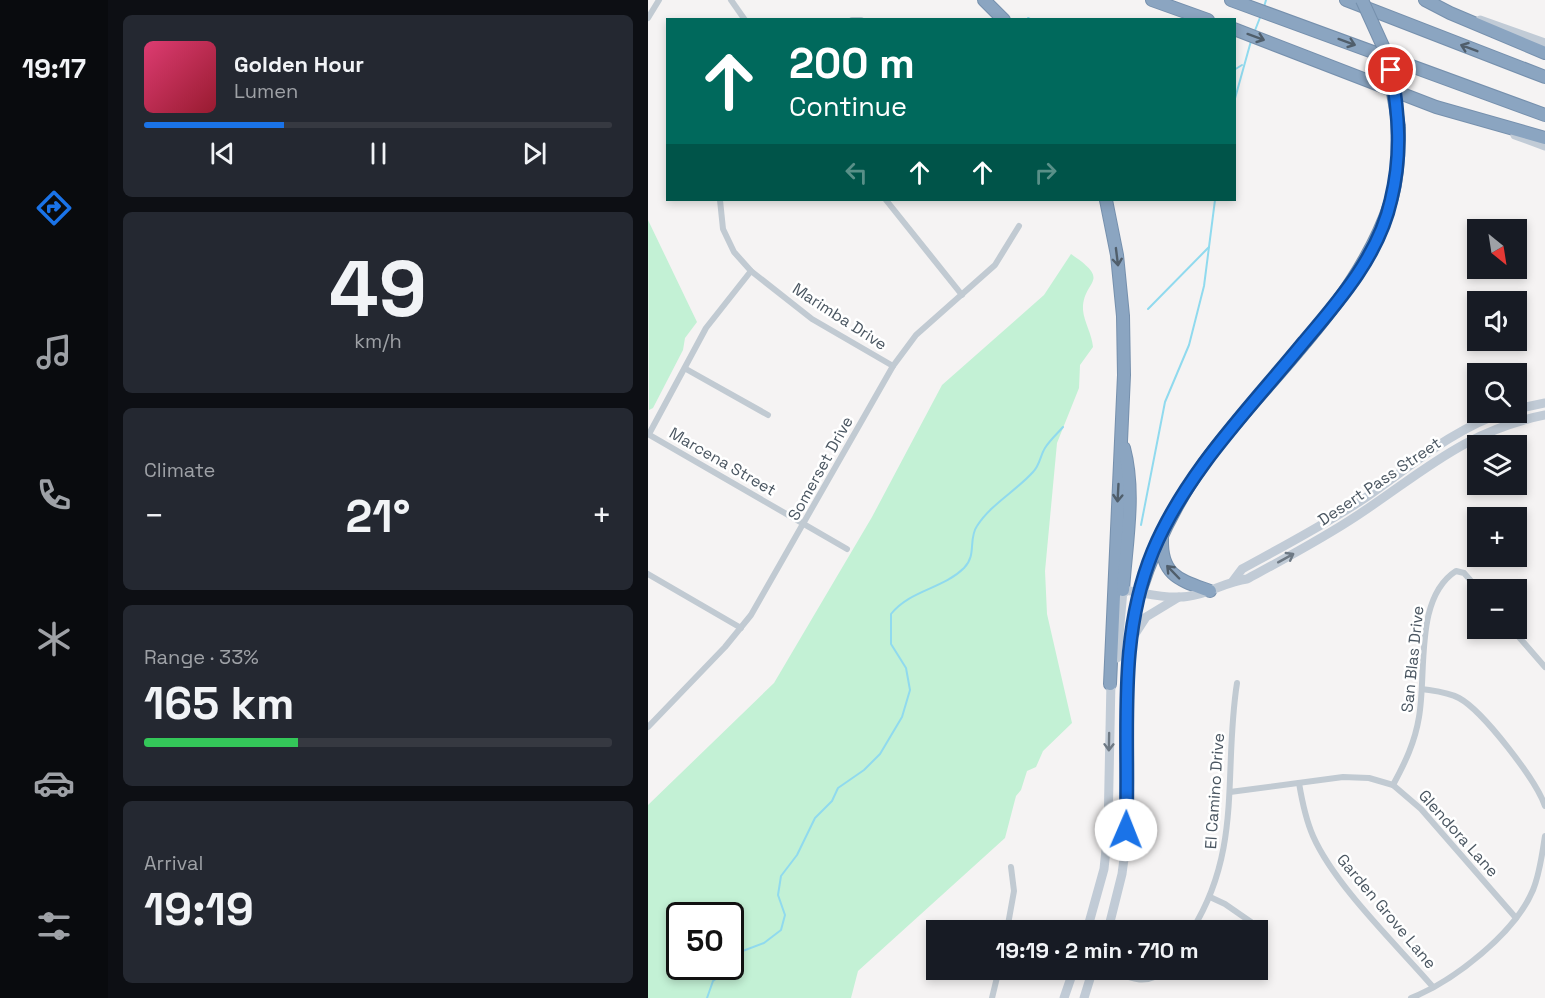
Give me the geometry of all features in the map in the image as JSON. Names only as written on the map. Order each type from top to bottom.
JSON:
[{"type":"highway","points":[[984,0],[1002,18]]},
{"type":"highway","points":[[1152,0],[1202,18]]},
{"type":"highway","points":[[1231,0],[1545,115]]},
{"type":"highway","points":[[1346,0],[1545,77]]},
{"type":"highway","points":[[1140,592],[1162,533],[1184,494],[1211,455],[1338,302],[1363,265],[1391,202],[1399,127],[1386,53],[1362,0]]},
{"type":"highway","points":[[1431,2],[1450,13],[1545,53]]},
{"type":"highway","points":[[1236,30],[1436,107],[1545,138]]},
{"type":"highway","points":[[1106,201],[1117,255],[1123,316],[1110,684]]},
{"type":"highway","points":[[1120,435],[1128,465],[1129,495],[1123,590]]},
{"type":"highway","points":[[1162,533],[1162,553],[1172,574],[1184,582],[1210,591]]},
{"type":"main road","points":[[1431,2],[1545,43]]},
{"type":"main road","points":[[1436,107],[1545,146]]},
{"type":"main road","points":[[1527,407],[1545,404]]},
{"type":"main road","name":"Desert Pass Street","points":[[1123,590],[1179,597],[1210,591],[1233,581],[1247,579],[1332,532],[1448,451],[1472,438],[1519,420],[1545,415]]},
{"type":"main road","name":"Desert Pass Street","points":[[1233,581],[1242,569],[1331,520],[1443,442],[1479,423]]},
{"type":"main road","points":[[1370,495],[1376,503]]},
{"type":"main road","points":[[1090,920],[1102,880],[1107,840],[1110,684],[1116,662],[1123,590]]},
{"type":"main road","points":[[1110,920],[1125,851],[1125,709],[1129,642],[1140,592]]},
{"type":"main road","points":[[1129,642],[1146,617],[1179,597]]},
{"type":"main road","points":[[1064,998],[1069,980]]},
{"type":"main road","points":[[1084,998],[1090,980]]},
{"type":"street","points":[[648,18],[659,0]]},
{"type":"street","points":[[730,0],[744,18]]},
{"type":"street","name":"Marimba Drive","points":[[720,201],[723,229],[734,252],[750,271],[812,319],[893,366]]},
{"type":"street","points":[[887,201],[962,295]]},
{"type":"street","name":"Somerset Drive","points":[[648,727],[741,628],[805,524],[893,366],[916,335],[1000,259],[1019,226]]},
{"type":"street","points":[[648,434],[686,369],[706,328],[750,271]]},
{"type":"street","points":[[686,369],[768,415]]},
{"type":"street","name":"Marcena Street","points":[[648,434],[847,549]]},
{"type":"street","name":"San Blas Drive","points":[[1393,785],[1413,743],[1422,689],[1428,613],[1433,596],[1440,584],[1456,571],[1464,573],[1469,579]]},
{"type":"street","points":[[648,574],[741,628]]},
{"type":"street","points":[[1520,639],[1545,668]]},
{"type":"street","name":"El Camino Drive","points":[[1197,920],[1209,897],[1226,839],[1237,683]]},
{"type":"street","points":[[1422,689],[1451,694],[1473,709],[1532,778],[1545,806]]},
{"type":"street","name":"Glendora Lane","points":[[1230,792],[1361,777],[1393,785],[1421,808],[1516,918]]},
{"type":"street","name":"Garden Grove Lane","points":[[1299,783],[1309,826],[1322,853],[1341,880],[1433,987]]},
{"type":"street","points":[[1411,998],[1464,968],[1516,918],[1534,889],[1545,836]]},
{"type":"street","points":[[1009,920],[1014,891],[1011,867]]},
{"type":"street","points":[[1209,897],[1225,904],[1248,920]]},
{"type":"street","points":[[992,998],[996,980]]},
{"type":"green space","points":[[648,220],[697,322],[685,338],[683,350],[653,408],[649,410]]},
{"type":"green space","points":[[1071,254],[1091,271],[1093,281],[1084,300],[1083,310],[1093,347],[1080,365],[1079,388],[1057,443],[1045,571],[1047,614],[1072,723],[1043,751],[1036,767],[1027,771],[1021,790],[1016,796],[1005,838],[858,971],[851,998],[648,998],[648,805],[774,683],[872,517],[942,385],[1044,295]]},
{"type":"waterway","points":[[1264,7],[1266,0]]},
{"type":"waterway","points":[[1254,33],[1261,15]]},
{"type":"waterway","points":[[1236,95],[1251,41]]},
{"type":"waterway","points":[[1236,69],[1242,65]]},
{"type":"waterway","points":[[1141,525],[1165,402],[1189,345],[1204,286],[1215,201]]},
{"type":"waterway","points":[[1148,309],[1209,247]]},
{"type":"waterway","points":[[707,998],[713,981],[732,967],[740,952],[764,943],[781,930],[785,915],[778,895],[781,876],[797,855],[815,818],[832,801],[838,788],[864,770],[880,754],[902,717],[910,690],[906,668],[891,644],[891,614],[907,600],[946,581],[964,568],[970,558],[974,531],[977,526],[989,511],[1033,472],[1045,448],[1063,427]]},
{"type":"route","points":[[1126,830],[1125,709],[1129,642],[1140,592],[1153,552],[1184,494],[1216,447],[1338,302],[1358,274],[1375,244],[1391,202],[1399,148],[1399,127],[1391,70]]}]
